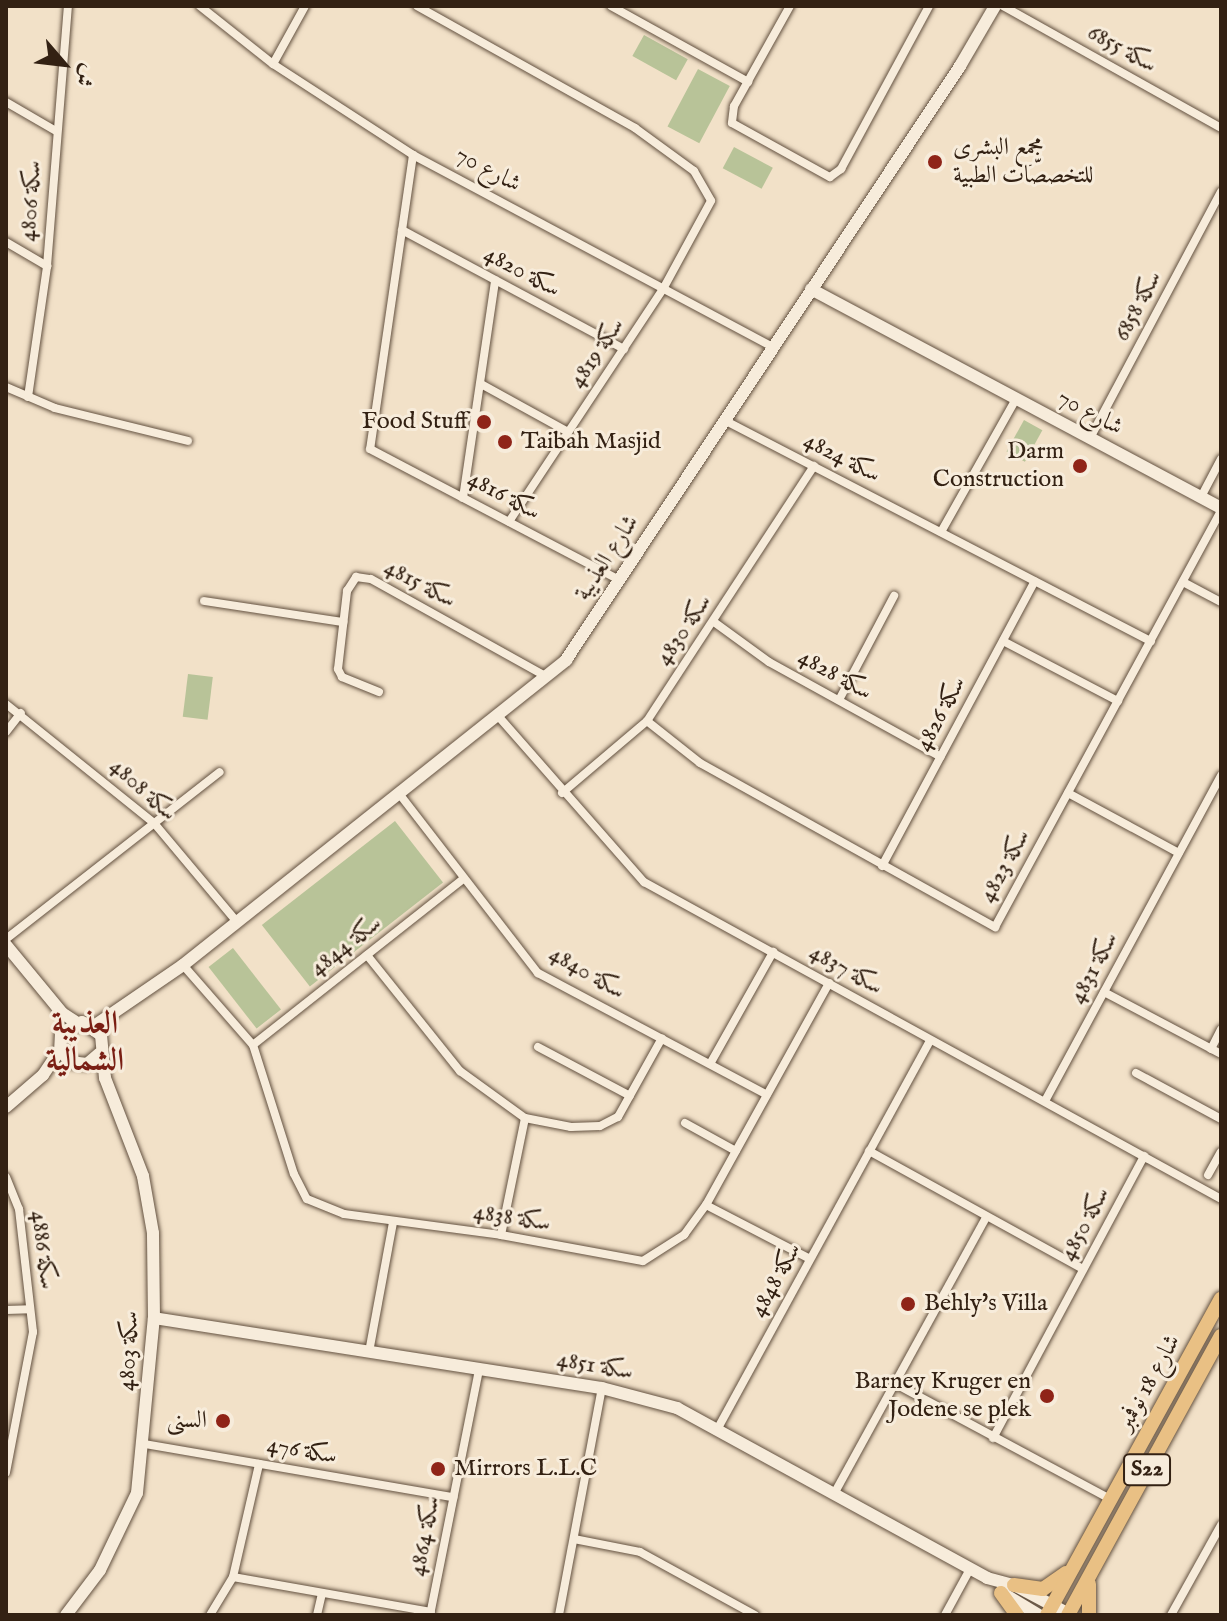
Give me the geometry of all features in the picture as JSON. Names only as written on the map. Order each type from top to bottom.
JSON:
[{"type":"main road","name":"شارع 18 نوفمبر","points":[[1050,1610],[1221,1299]]},
{"type":"main road","name":"شارع 18 نوفمبر","points":[[1069,1615],[1221,1336]]},
{"type":"main road","points":[[1017,1615],[1007,1589],[1050,1586],[1066,1573],[1089,1539]]},
{"type":"main road","points":[[1089,1615],[1087,1593],[1094,1568]]},
{"type":"street","name":"سكة 4806","points":[[28,397],[47,266],[68,6]]},
{"type":"street","name":"شارع 70","points":[[200,6],[273,64],[413,155],[773,347]]},
{"type":"street","points":[[273,64],[305,6]]},
{"type":"street","name":"سكة 4819","points":[[417,6],[635,128],[694,171],[711,201],[663,289],[509,522]]},
{"type":"street","points":[[611,6],[748,82]]},
{"type":"street","points":[[790,6],[730,116],[736,129],[818,174],[837,175],[929,6]]},
{"type":"street","name":"شارع العذيبة","points":[[94,1026],[183,965],[401,796],[566,660],[995,6]]},
{"type":"street","name":"سكة 6855","points":[[1003,6],[1221,128]]},
{"type":"street","points":[[6,102],[56,131]]},
{"type":"street","points":[[402,230],[413,155]]},
{"type":"street","name":"سكة 6858","points":[[1090,438],[1221,192]]},
{"type":"street","name":"سكة 4820","points":[[402,230],[624,349]]},
{"type":"street","name":"سكة 4816","points":[[402,230],[370,449],[620,580]]},
{"type":"street","points":[[6,242],[47,266]]},
{"type":"street","points":[[463,498],[495,280]]},
{"type":"street","name":"شارع 70","points":[[811,289],[1221,510]]},
{"type":"street","points":[[481,384],[568,432]]},
{"type":"street","points":[[6,387],[28,397],[188,441]]},
{"type":"street","points":[[941,532],[1016,399]]},
{"type":"street","name":"سكة 4824","points":[[724,420],[1151,641]]},
{"type":"street","points":[[1201,497],[1221,459]]},
{"type":"street","name":"سكة 4830","points":[[562,793],[647,721],[814,466]]},
{"type":"street","name":"سكة 4823","points":[[647,721],[700,763],[995,927],[1221,510]]},
{"type":"street","name":"سكة 4815","points":[[379,692],[342,677],[343,622],[350,583],[363,577],[548,677]]},
{"type":"street","name":"سكة 4826","points":[[882,866],[1035,581]]},
{"type":"street","points":[[1183,582],[1221,602]]},
{"type":"street","points":[[839,700],[894,596]]},
{"type":"street","points":[[204,601],[343,622]]},
{"type":"street","name":"سكة 4828","points":[[714,622],[769,662],[941,757]]},
{"type":"street","points":[[1003,641],[1118,701]]},
{"type":"street","name":"سكة 4808","points":[[6,704],[154,823],[237,922]]},
{"type":"street","points":[[6,732],[21,713]]},
{"type":"street","name":"سكة 4837","points":[[499,717],[562,793],[644,882],[1221,1199]]},
{"type":"street","points":[[70,1026],[6,942],[220,772]]},
{"type":"street","name":"سكة 4831","points":[[1045,1101],[1221,775]]},
{"type":"street","points":[[1068,793],[1179,853]]},
{"type":"street","name":"سكة 4840","points":[[401,796],[538,973],[767,1095]]},
{"type":"street","name":"سكة 4844","points":[[253,1045],[463,879]]},
{"type":"street","points":[[710,1064],[773,952]]},
{"type":"street","points":[[367,955],[460,1071],[525,1118],[571,1127],[600,1126],[618,1117],[662,1038]]},
{"type":"street","name":"سكة 4838","points":[[183,965],[253,1045],[294,1174],[307,1199],[344,1214],[501,1235],[643,1261],[684,1235],[706,1205],[829,983]]},
{"type":"street","points":[[1104,992],[1221,1054]]},
{"type":"street","name":"شارع العذيبة","points":[[102,1039],[120,1010]]},
{"type":"street","points":[[43,1075],[81,1064],[99,1054],[102,1039],[94,1026],[70,1026]]},
{"type":"street","points":[[6,1107],[43,1075],[60,1050],[70,1026]]},
{"type":"street","points":[[1211,1049],[1221,1029]]},
{"type":"street","name":"سكة 4848","points":[[718,1428],[930,1040]]},
{"type":"street","points":[[538,1047],[630,1096]]},
{"type":"street","points":[[60,1050],[105,1078]]},
{"type":"street","name":"سكة 4803","points":[[66,1615],[120,1536],[137,1493],[145,1444],[154,1318],[153,1233],[143,1176],[105,1078],[99,1054]]},
{"type":"street","points":[[1136,1073],[1221,1119]]},
{"type":"street","points":[[501,1235],[525,1118]]},
{"type":"street","points":[[685,1123],[736,1151]]},
{"type":"street","points":[[869,1151],[1083,1269]]},
{"type":"street","points":[[1208,1175],[1221,1152]]},
{"type":"street","name":"سكة 4850","points":[[993,1438],[1144,1156]]},
{"type":"street","name":"سكة 4886","points":[[6,1177],[19,1209],[31,1345],[6,1472]]},
{"type":"street","points":[[706,1205],[810,1259]]},
{"type":"street","points":[[834,1494],[986,1217]]},
{"type":"street","points":[[369,1352],[393,1222]]},
{"type":"street","points":[[6,1310],[30,1309]]},
{"type":"street","name":"سكة 4851","points":[[154,1318],[602,1388],[677,1408],[1007,1589],[1050,1610],[1069,1615]]},
{"type":"street","name":"سكة 4864","points":[[430,1614],[479,1370]]},
{"type":"street","points":[[894,1383],[1110,1499]]},
{"type":"street","points":[[559,1615],[602,1388]]},
{"type":"street","name":"سكة 476","points":[[145,1444],[453,1497]]},
{"type":"street","points":[[210,1615],[233,1577],[259,1464]]},
{"type":"street","points":[[1171,1615],[1221,1525]]},
{"type":"street","points":[[574,1539],[640,1552],[755,1615]]},
{"type":"street","points":[[945,1615],[970,1569]]},
{"type":"street","points":[[233,1577],[430,1614]]},
{"type":"street","name":"سكة 4851","points":[[1007,1589],[1039,1615]]},
{"type":"street","points":[[317,1615],[322,1594]]},
{"type":"green space","points":[[644,35],[688,59],[676,80],[632,56]]},
{"type":"green space","points":[[698,69],[730,86],[699,143],[667,126]]},
{"type":"green space","points":[[734,147],[773,168],[762,189],[723,168]]},
{"type":"green space","points":[[1024,420],[1042,430],[1025,462],[1007,451]]},
{"type":"green space","points":[[188,674],[213,677],[208,720],[183,717]]},
{"type":"green space","points":[[395,821],[443,882],[310,987],[262,925]]},
{"type":"green space","points":[[233,948],[281,1009],[257,1029],[209,967]]},
{"type":"place","name":"مجمع البشرى للتخصصّات الطبية","points":[[935,162]]},
{"type":"place","name":"Food Stuff","points":[[484,422]]},
{"type":"place","name":"Taibah Masjid","points":[[505,442]]},
{"type":"place","name":"Darm Construction","points":[[1080,466]]},
{"type":"place","name":"Behly's Villa","points":[[908,1304]]},
{"type":"place","name":"Barney Kruger en Jodene se plek","points":[[1047,1396]]},
{"type":"place","name":"السنى","points":[[223,1421]]},
{"type":"place","name":"Mirrors L.L.C","points":[[438,1469]]},
{"type":"district","name":"العذيبة الشمالية","points":[[85,1044]]}]
